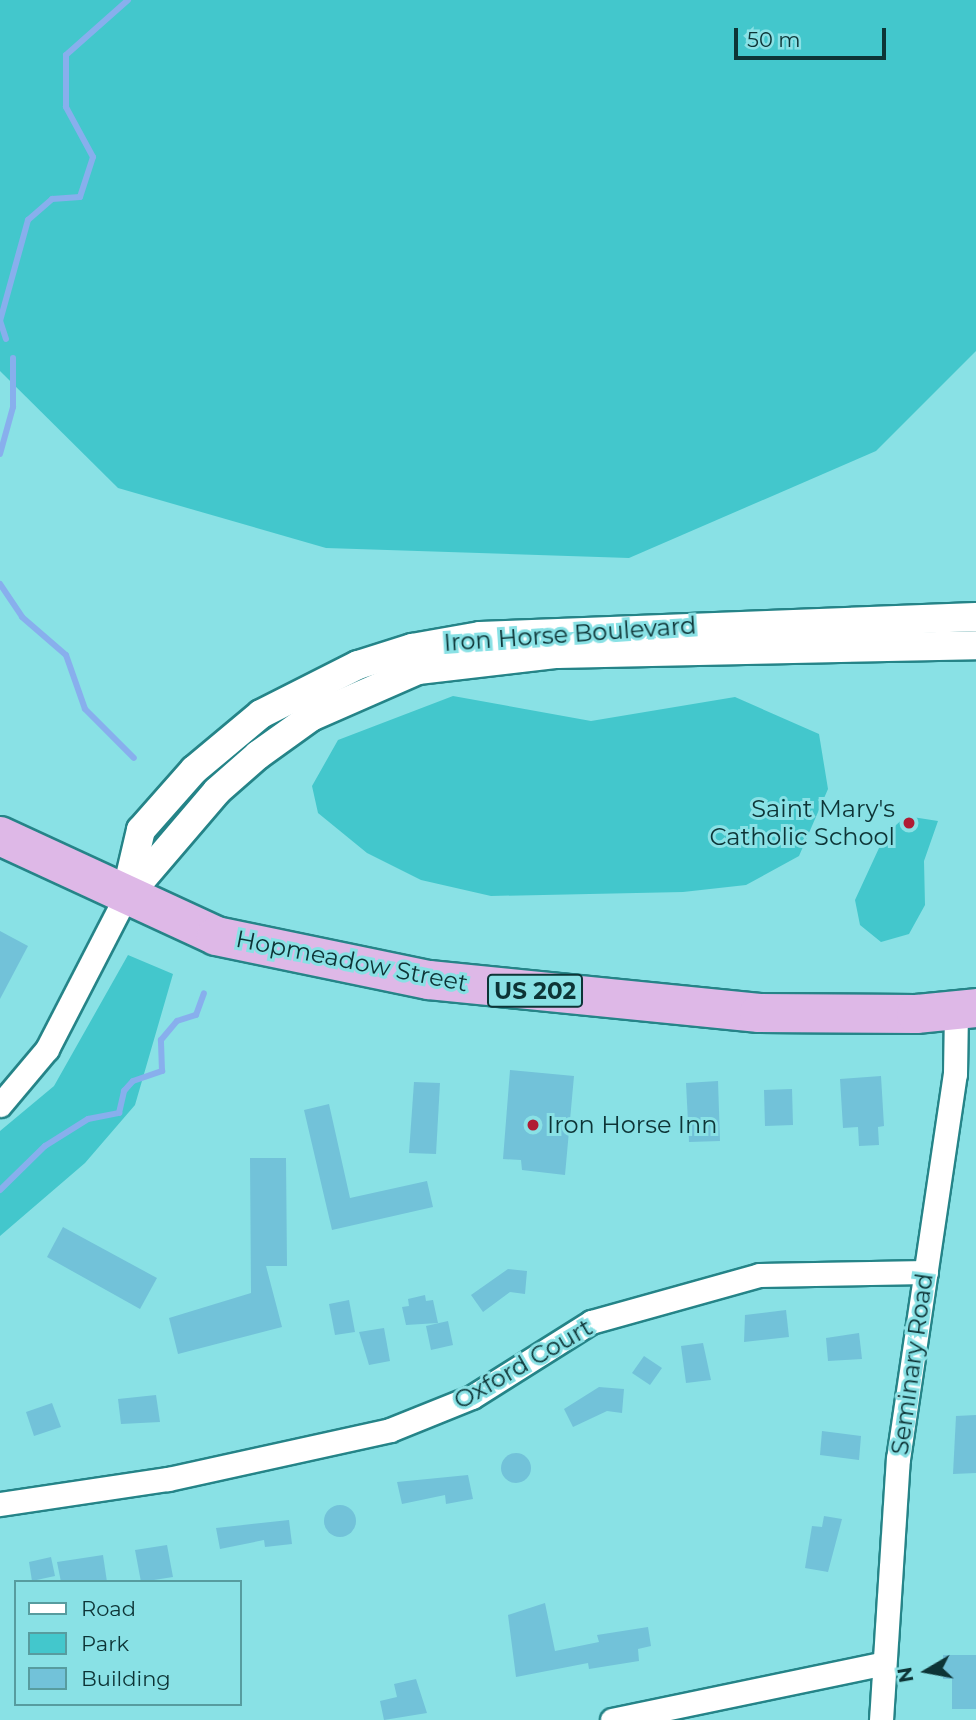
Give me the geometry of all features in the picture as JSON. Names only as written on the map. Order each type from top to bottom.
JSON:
[{"type":"highway","name":"Hopmeadow Street","points":[[0,836],[125,898],[215,936],[429,980],[759,1013],[966,1008]]},
{"type":"street","name":"Iron Horse Boulevard","points":[[125,898],[141,830],[194,770],[261,714],[358,665],[412,648],[480,636],[976,617]]},
{"type":"street","name":"Iron Horse Boulevard","points":[[125,898],[217,791],[258,755],[311,717],[410,673],[557,654],[976,645]]},
{"type":"street","points":[[0,1105],[47,1049],[125,898]]},
{"type":"street","name":"Seminary Road","points":[[881,1720],[881,1664],[898,1459],[966,1008]]},
{"type":"street","name":"Oxford Court","points":[[0,1504],[168,1479],[390,1430],[472,1397],[591,1322],[759,1275],[926,1272]]},
{"type":"street","points":[[612,1720],[881,1664]]},
{"type":"green space","points":[[0,0],[976,0],[976,351],[876,451],[629,558],[326,548],[118,488],[0,371]]},
{"type":"green space","points":[[453,696],[591,721],[735,697],[819,734],[828,789],[799,856],[746,885],[683,892],[491,896],[421,880],[367,853],[318,813],[312,786],[338,740]]},
{"type":"green space","points":[[906,816],[938,821],[924,861],[925,905],[909,934],[881,942],[860,925],[855,900],[885,835]]},
{"type":"green space","points":[[128,955],[173,974],[135,1105],[85,1163],[0,1236],[0,1131],[54,1086]]},
{"type":"building","points":[[0,931],[28,946],[0,999]]},
{"type":"building","points":[[510,1070],[574,1076],[565,1175],[522,1170],[521,1160],[503,1159]]},
{"type":"building","points":[[881,1076],[884,1126],[878,1127],[879,1145],[859,1146],[858,1127],[843,1128],[840,1079]]},
{"type":"building","points":[[718,1081],[720,1141],[689,1142],[686,1083]]},
{"type":"building","points":[[414,1082],[440,1083],[436,1154],[409,1153]]},
{"type":"building","points":[[792,1089],[793,1125],[765,1126],[764,1090]]},
{"type":"building","points":[[329,1104],[350,1198],[427,1181],[433,1207],[332,1230],[304,1110]]},
{"type":"building","points":[[250,1158],[286,1158],[287,1266],[266,1266],[282,1327],[178,1354],[169,1318],[251,1293]]},
{"type":"building","points":[[63,1227],[157,1278],[140,1309],[47,1257]]},
{"type":"building","points":[[508,1269],[527,1271],[525,1294],[510,1292],[483,1312],[471,1295]]},
{"type":"building","points":[[425,1295],[426,1301],[433,1300],[438,1323],[406,1325],[402,1307],[409,1306],[408,1299]]},
{"type":"building","points":[[349,1300],[355,1332],[335,1335],[329,1304]]},
{"type":"building","points":[[786,1310],[789,1337],[744,1342],[745,1315]]},
{"type":"building","points":[[448,1321],[453,1345],[431,1350],[426,1326]]},
{"type":"building","points":[[384,1328],[390,1361],[369,1365],[359,1332]]},
{"type":"building","points":[[859,1333],[862,1359],[828,1361],[826,1338]]},
{"type":"building","points":[[703,1343],[711,1380],[686,1383],[681,1346]]},
{"type":"building","points":[[644,1356],[662,1368],[650,1385],[632,1373]]},
{"type":"building","points":[[599,1387],[624,1389],[622,1413],[607,1411],[573,1427],[564,1409]]},
{"type":"building","points":[[156,1395],[160,1422],[121,1424],[118,1399]]},
{"type":"building","points":[[52,1403],[61,1427],[34,1436],[26,1412]]},
{"type":"building","points":[[976,1415],[976,1473],[953,1474],[956,1416]]},
{"type":"building","points":[[822,1431],[861,1436],[859,1460],[820,1455]]},
{"type":"building","points":[[516,1453],[527,1457],[531,1468],[527,1479],[516,1483],[505,1479],[501,1468],[505,1457]]},
{"type":"building","points":[[468,1475],[473,1499],[446,1504],[445,1495],[402,1504],[397,1482]]},
{"type":"building","points":[[340,1505],[351,1510],[356,1521],[351,1532],[340,1537],[329,1532],[324,1521],[329,1510]]},
{"type":"building","points":[[824,1516],[842,1519],[828,1572],[805,1568],[812,1526],[822,1527]]},
{"type":"building","points":[[289,1520],[292,1544],[265,1547],[264,1540],[220,1549],[216,1528]]},
{"type":"building","points":[[167,1545],[173,1577],[141,1580],[135,1550]]},
{"type":"building","points":[[103,1555],[107,1580],[61,1580],[57,1562]]},
{"type":"building","points":[[51,1557],[55,1576],[32,1580],[29,1562]]},
{"type":"building","points":[[545,1603],[555,1651],[599,1642],[597,1635],[648,1627],[651,1646],[638,1649],[639,1661],[589,1669],[588,1663],[516,1677],[508,1615]]},
{"type":"building","points":[[943,1655],[976,1655],[976,1709],[952,1709],[952,1679],[943,1679]]},
{"type":"building","points":[[416,1679],[427,1713],[384,1720],[380,1701],[397,1697],[394,1684]]},
{"type":"waterway","points":[[6,339],[0,321],[28,220],[52,199],[80,197],[93,157],[66,107],[66,55],[128,0]]},
{"type":"waterway","points":[[0,454],[13,407],[13,358]]},
{"type":"waterway","points":[[0,584],[22,617],[66,655],[85,709],[134,758]]},
{"type":"waterway","points":[[0,1190],[45,1146],[88,1119],[119,1113],[124,1091],[133,1081],[162,1071],[161,1040],[177,1021],[196,1015],[204,993]]},
{"type":"place","name":"Saint Mary's Catholic School","points":[[909,823]]},
{"type":"place","name":"Iron Horse Inn","points":[[533,1125]]}]
